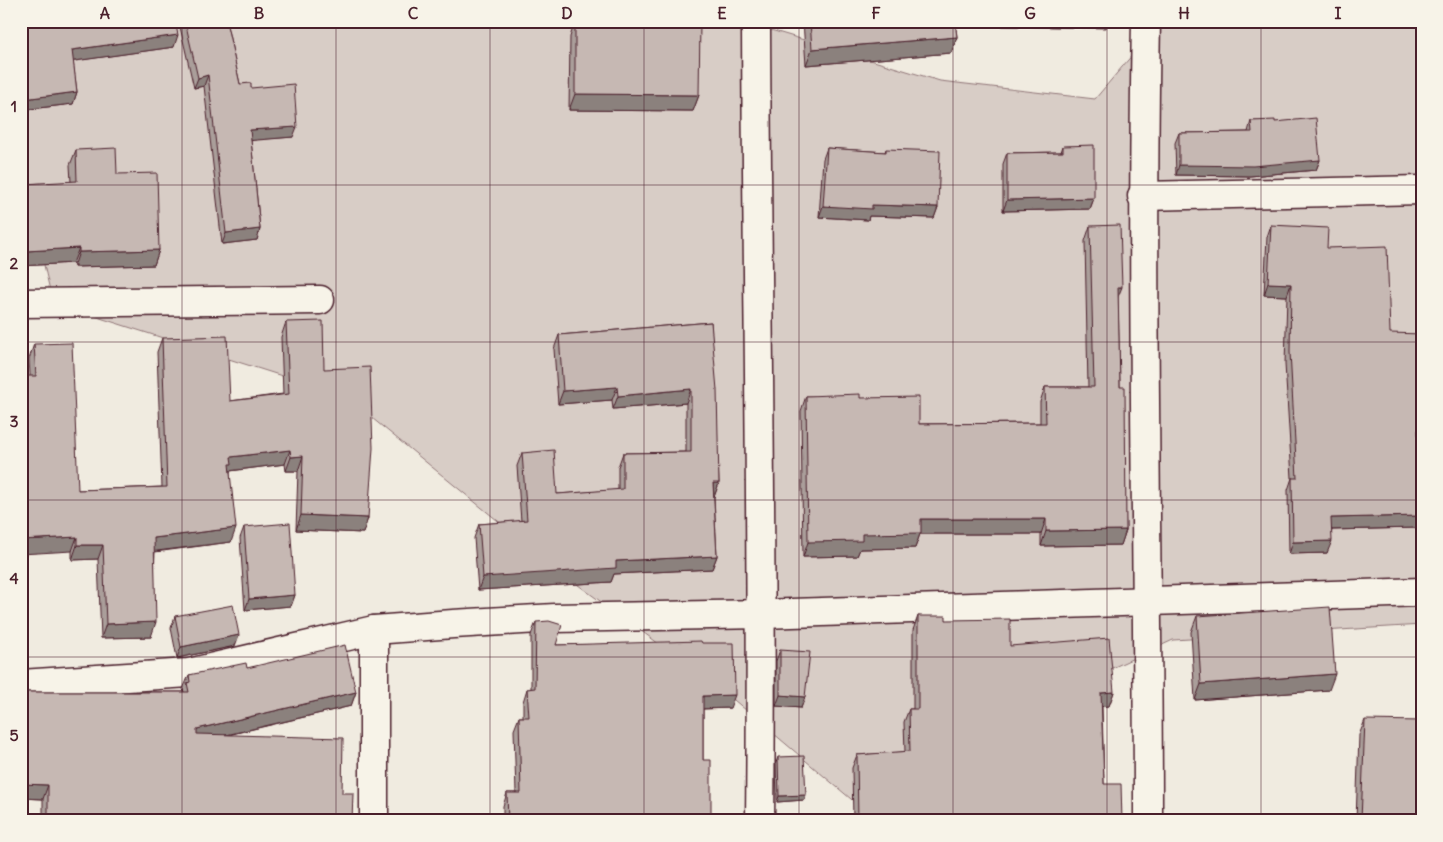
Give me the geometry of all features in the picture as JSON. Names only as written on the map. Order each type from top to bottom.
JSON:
[{"type":"street","points":[[756,21],[757,316],[762,614],[760,821]]},
{"type":"street","points":[[1146,21],[1142,196],[1148,602],[1148,821]]},
{"type":"street","points":[[1142,196],[1422,190]]},
{"type":"street","points":[[21,303],[320,300]]},
{"type":"street","points":[[21,684],[189,673],[374,630],[555,618],[762,614],[1422,592]]},
{"type":"street","points":[[374,630],[374,821]]},
{"type":"shaded area","points":[[21,21],[741,21],[940,81],[1095,99],[1161,21],[1422,21],[1422,625],[1173,640],[1010,715],[877,821],[721,689],[563,574],[345,396],[53,303],[21,168]]},
{"type":"building","points":[[21,21],[175,21],[178,35],[72,50],[77,92],[24,99],[21,75]]},
{"type":"building","points":[[185,21],[226,21],[240,84],[251,83],[251,88],[294,84],[297,127],[250,130],[260,229],[226,233],[208,75],[198,78]]},
{"type":"building","points":[[575,21],[700,22],[699,95],[575,94]]},
{"type":"building","points":[[810,21],[955,21],[957,37],[812,49]]},
{"type":"building","points":[[1316,118],[1320,160],[1253,166],[1179,165],[1179,133],[1252,132],[1251,121],[1275,120],[1275,122]]},
{"type":"building","points":[[1094,145],[1094,198],[1007,200],[1007,153],[1063,152],[1063,146]]},
{"type":"building","points":[[116,148],[117,174],[157,173],[159,250],[79,252],[79,248],[26,251],[23,184],[77,181],[76,150]]},
{"type":"building","points":[[827,148],[886,152],[886,149],[940,151],[938,207],[872,205],[872,209],[823,206]]},
{"type":"building","points":[[1120,225],[1122,287],[1118,287],[1120,387],[1125,387],[1126,530],[1046,531],[1046,519],[921,519],[921,533],[862,534],[862,541],[808,542],[806,396],[860,394],[860,398],[919,397],[919,424],[1046,423],[1045,387],[1094,387],[1090,226]]},
{"type":"building","points":[[1271,225],[1328,228],[1327,248],[1387,246],[1390,333],[1422,334],[1422,430],[1418,430],[1420,516],[1331,518],[1332,541],[1293,542],[1292,478],[1297,478],[1290,352],[1291,284],[1268,283]]},
{"type":"building","points":[[323,321],[324,369],[370,367],[373,448],[368,518],[301,515],[303,456],[291,457],[290,450],[231,457],[232,464],[229,464],[236,528],[154,538],[156,622],[106,624],[103,545],[77,545],[77,537],[21,540],[21,376],[36,376],[34,344],[72,343],[78,490],[167,487],[162,338],[227,336],[230,401],[289,394],[286,322]]},
{"type":"building","points":[[711,322],[717,390],[719,483],[713,483],[717,556],[616,561],[616,568],[483,577],[479,524],[527,520],[522,453],[554,450],[557,494],[623,489],[623,453],[691,452],[691,389],[618,396],[617,387],[563,391],[559,335]]},
{"type":"building","points":[[290,523],[295,595],[249,599],[244,527]]},
{"type":"building","points":[[233,605],[239,635],[181,647],[175,616]]},
{"type":"building","points":[[1330,607],[1335,674],[1201,684],[1197,616]]},
{"type":"building","points":[[918,616],[946,616],[946,620],[1010,619],[1010,646],[1109,638],[1114,692],[1101,693],[1104,784],[1121,784],[1122,821],[858,821],[857,755],[910,751],[909,709],[918,709]]},
{"type":"building","points":[[549,621],[562,625],[556,645],[701,641],[702,643],[734,643],[735,695],[703,696],[703,760],[711,760],[711,821],[508,821],[507,793],[521,793],[519,717],[529,717],[527,689],[535,688],[536,622]]},
{"type":"building","points":[[345,645],[356,692],[197,729],[197,734],[343,738],[342,793],[353,793],[352,821],[48,821],[48,785],[21,784],[23,692],[189,692],[187,683],[190,682],[189,675],[246,663],[247,668]]},
{"type":"building","points":[[780,650],[810,652],[805,697],[780,695]]},
{"type":"building","points":[[1365,720],[1422,721],[1422,821],[1361,821]]},
{"type":"building","points":[[804,756],[806,795],[779,796],[778,757]]}]
